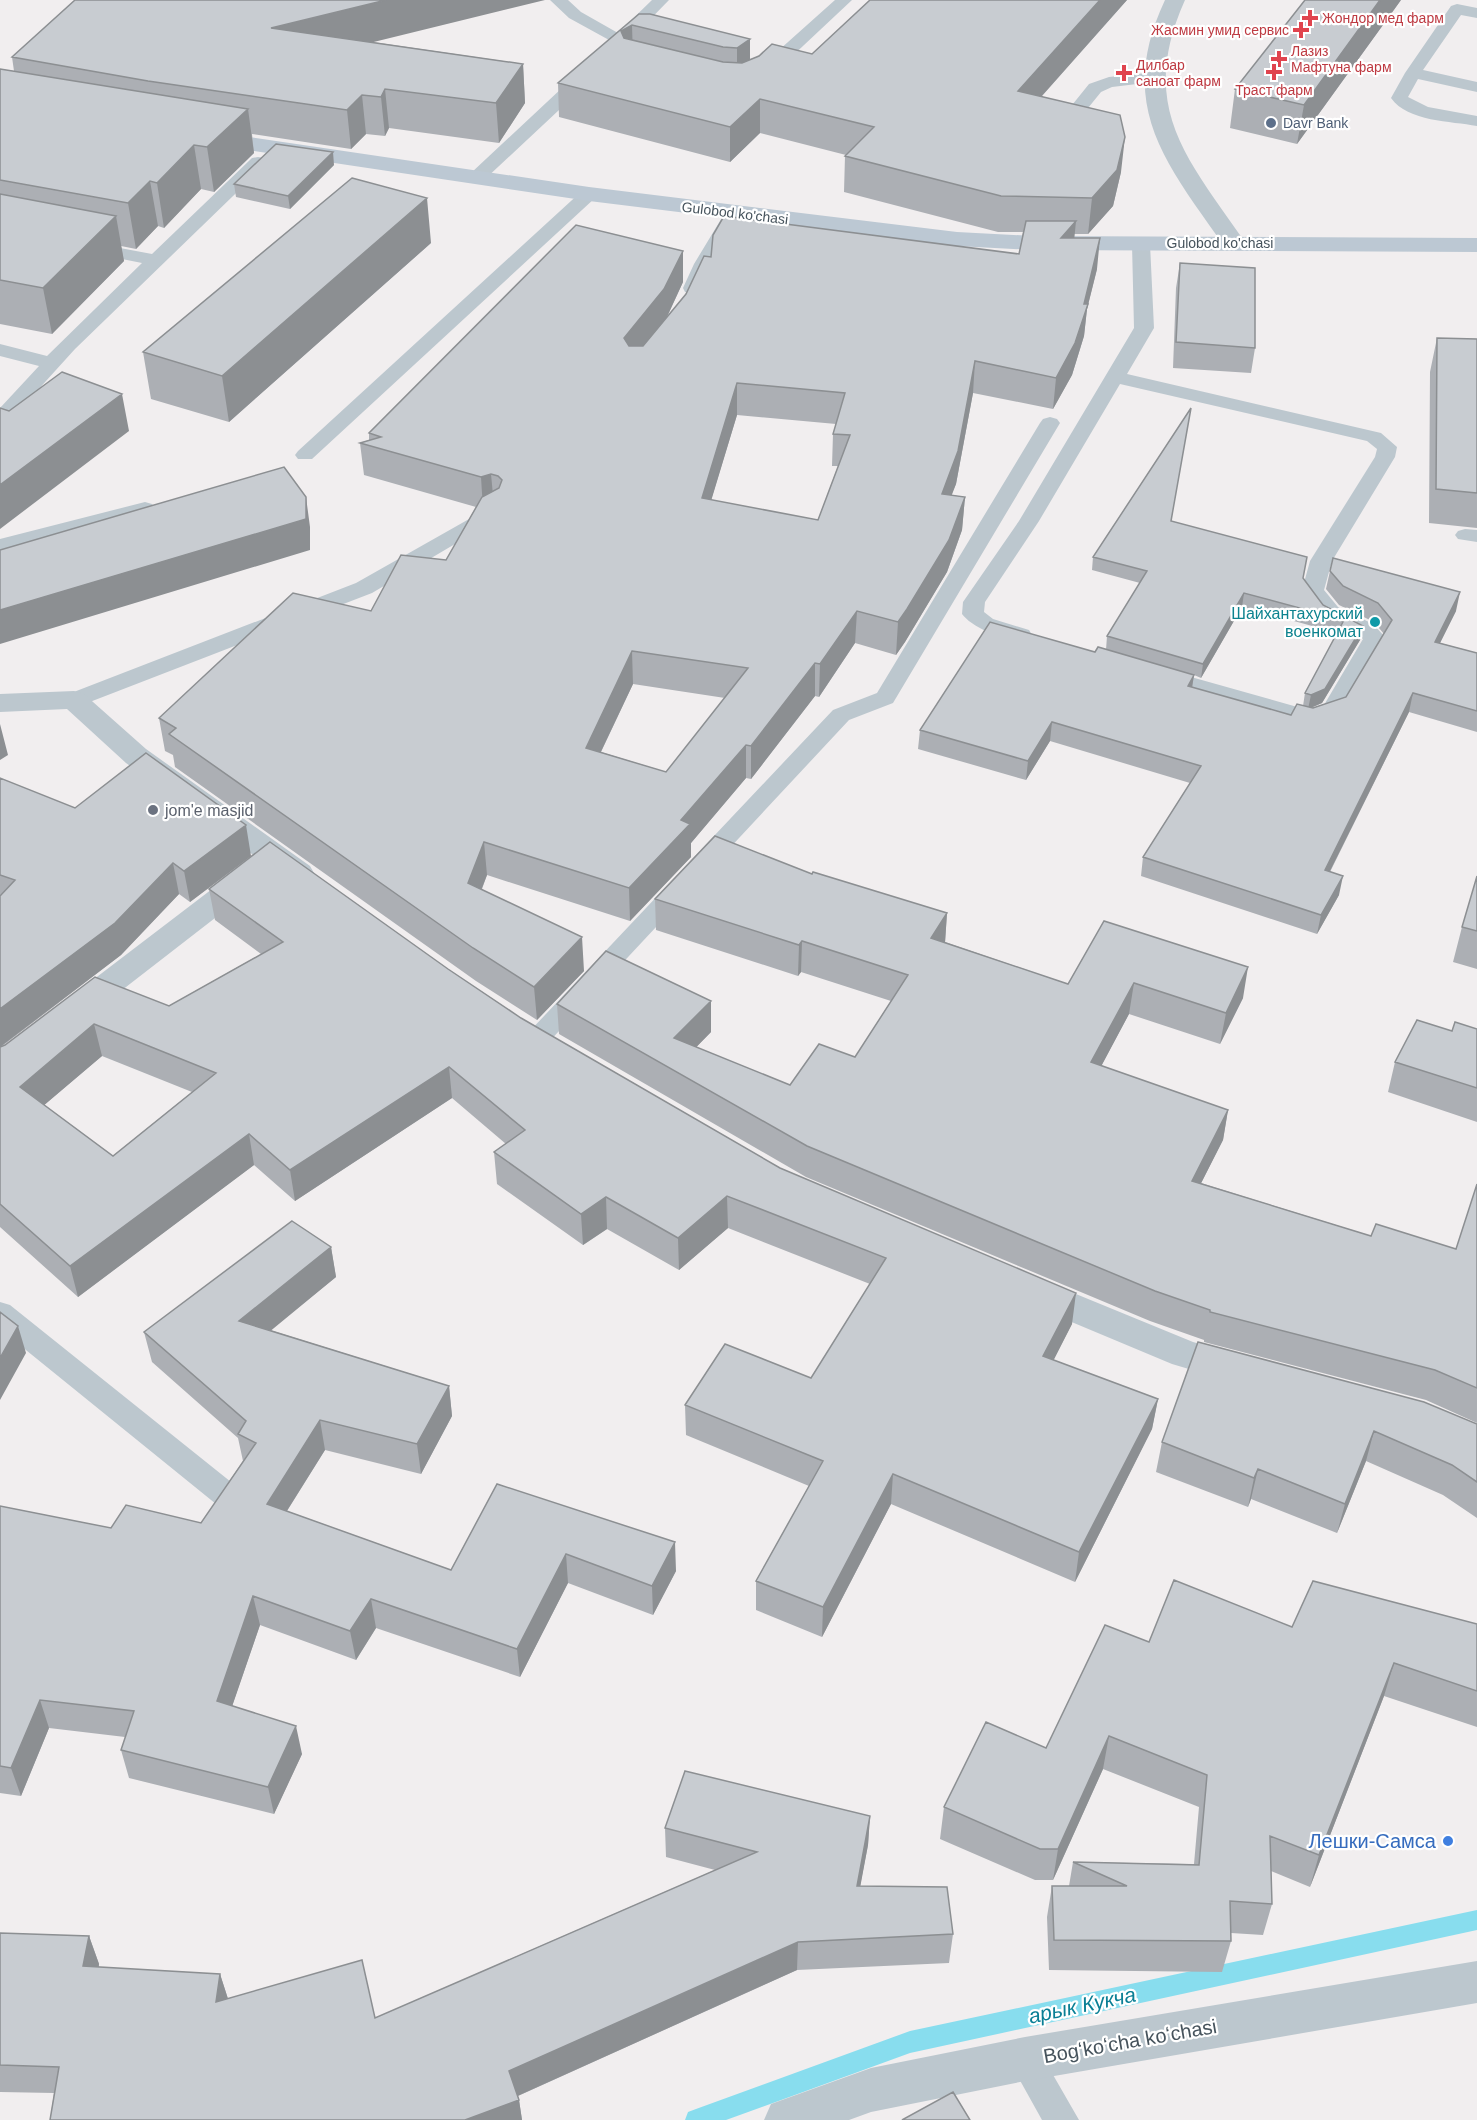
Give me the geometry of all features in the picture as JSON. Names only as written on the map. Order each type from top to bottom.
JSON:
[{"type":"street","points":[[1175,0],[1163,23],[1156,58],[1155,96],[1164,131],[1177,162],[1233,242]]},
{"type":"street","name":"Gulobod ko'chasi","points":[[187,134],[589,194],[957,239],[1034,243],[1477,244]]},
{"type":"street","points":[[0,703],[74,700],[136,756],[323,889]]},
{"type":"street","points":[[48,1030],[276,855]]},
{"type":"street","points":[[510,1021],[568,1057]]},
{"type":"street","points":[[1000,1276],[1185,1354],[1265,1375]]},
{"type":"street","name":"Bogʻkoʻcha koʻchasi","points":[[787,2120],[872,2090],[1025,2059],[1475,1985]]},
{"type":"lane","points":[[558,0],[615,47],[661,0]]},
{"type":"lane","points":[[752,84],[844,0]]},
{"type":"lane","points":[[1477,14],[1457,9],[1413,73],[1399,98],[1402,103],[1413,108],[1477,121]]},
{"type":"lane","points":[[477,177],[595,67]]},
{"type":"lane","points":[[1413,73],[1477,87]]},
{"type":"lane","points":[[1061,130],[1095,88],[1108,82],[1156,77]]},
{"type":"lane","points":[[0,420],[52,363],[273,148]]},
{"type":"lane","points":[[305,455],[589,194]]},
{"type":"lane","points":[[685,304],[703,264],[734,212]]},
{"type":"lane","points":[[67,243],[156,260]]},
{"type":"lane","points":[[1042,641],[985,624],[973,614],[975,602],[1029,521],[1144,328],[1141,244]]},
{"type":"lane","points":[[0,350],[52,363]]},
{"type":"lane","points":[[1116,377],[1374,436],[1387,447],[1385,457],[1321,561],[1313,590],[1330,612],[1365,629],[1375,638],[1332,710],[1309,718],[1144,671]]},
{"type":"lane","points":[[537,1039],[841,715],[885,698],[1050,423]]},
{"type":"lane","points":[[0,545],[162,504]]},
{"type":"lane","points":[[74,700],[363,588],[493,514]]},
{"type":"lane","points":[[0,1313],[226,1495]]},
{"type":"lane","points":[[1025,2059],[1062,2120]]},
{"type":"building","points":[[75,0],[386,0],[271,28],[523,64],[496,103],[385,89],[381,97],[362,95],[347,110],[148,81],[12,57]]},
{"type":"building","points":[[870,0],[1100,0],[1018,91],[1120,115],[1125,137],[1117,170],[1092,198],[1001,196],[845,156],[874,127],[760,99],[730,127],[558,83],[639,14],[650,14],[750,39],[737,48],[723,47],[632,25],[621,31],[624,38],[723,62],[742,63],[759,56],[772,44],[812,54]]},
{"type":"building","points":[[1305,0],[1380,0],[1304,105],[1235,89]]},
{"type":"building","points":[[0,69],[248,109],[207,147],[194,145],[157,183],[150,181],[128,203],[0,180]]},
{"type":"building","points":[[276,144],[333,152],[288,196],[234,184]]},
{"type":"building","points":[[352,178],[427,198],[222,376],[143,352]]},
{"type":"building","points":[[0,194],[116,216],[43,288],[0,280]]},
{"type":"building","points":[[724,216],[1019,254],[1026,221],[1076,221],[1061,238],[1100,238],[1084,304],[1088,304],[1075,343],[1056,378],[975,361],[958,451],[942,494],[965,497],[949,540],[898,622],[857,611],[820,664],[815,663],[751,746],[746,745],[681,820],[690,824],[629,888],[484,842],[468,883],[582,937],[534,987],[473,948],[169,734],[176,728],[159,718],[293,593],[371,611],[401,555],[446,560],[482,497],[499,488],[502,480],[491,474],[481,477],[360,443],[381,437],[369,433],[576,225],[683,251],[664,289],[624,338],[629,346],[643,346],[686,294],[704,256],[711,257],[713,235]],"holes":[[[737,383],[845,393],[833,434],[850,435],[818,520],[702,498]],[[632,651],[748,668],[666,772],[586,748]]]},
{"type":"building","points":[[1180,263],[1255,268],[1255,348],[1176,342]]},
{"type":"building","points":[[1437,338],[1477,339],[1477,493],[1436,489]]},
{"type":"building","points":[[62,372],[122,394],[0,485],[0,408],[9,411]]},
{"type":"building","points":[[1191,408],[1171,521],[1307,557],[1303,578],[1323,605],[1363,626],[1325,689],[1311,695],[1305,693],[1344,620],[1244,593],[1203,664],[1107,636],[1147,571],[1093,557]]},
{"type":"building","points":[[284,467],[306,497],[306,519],[0,610],[0,550]]},
{"type":"building","points":[[1333,558],[1460,592],[1435,642],[1477,653],[1477,711],[1413,693],[1325,870],[1343,876],[1321,915],[1143,857],[1201,766],[1052,722],[1028,761],[920,730],[990,622],[1095,652],[1098,647],[1194,675],[1188,686],[1291,715],[1297,704],[1313,708],[1346,697],[1392,620],[1378,603],[1343,586],[1330,571]]},
{"type":"building","points":[[146,753],[246,825],[184,871],[173,863],[115,923],[0,1009],[0,896],[15,880],[0,875],[0,778],[75,808]]},
{"type":"building","points":[[715,836],[812,874],[813,872],[947,913],[931,938],[1068,984],[1104,921],[1248,967],[1226,1013],[1134,983],[1091,1062],[1228,1110],[1192,1181],[1371,1236],[1376,1224],[1456,1249],[1477,1184],[1477,1388],[1435,1370],[1210,1312],[1210,1310],[1155,1291],[807,1146],[557,1004],[606,951],[711,1001],[674,1038],[790,1085],[819,1044],[855,1057],[908,975],[802,941],[799,945],[655,899]]},
{"type":"building","points":[[270,842],[521,1018],[780,1168],[1076,1293],[1043,1356],[1158,1399],[1079,1552],[893,1474],[823,1607],[756,1581],[823,1461],[685,1405],[725,1344],[811,1378],[886,1258],[727,1196],[678,1238],[606,1197],[581,1214],[494,1152],[525,1130],[449,1067],[290,1170],[249,1134],[70,1266],[0,1204],[0,1047],[95,977],[169,1006],[283,942],[209,889]],"holes":[[[94,1024],[216,1073],[113,1156],[20,1087]]]},
{"type":"building","points":[[1477,876],[1477,931],[1462,927]]},
{"type":"building","points":[[1417,1020],[1452,1031],[1455,1022],[1477,1029],[1477,1088],[1395,1062]]},
{"type":"building","points":[[292,1221],[331,1247],[239,1321],[449,1386],[417,1444],[320,1420],[267,1504],[451,1570],[497,1484],[675,1542],[652,1586],[566,1554],[517,1649],[371,1599],[350,1631],[253,1596],[217,1701],[296,1726],[268,1787],[121,1750],[134,1711],[40,1700],[11,1768],[0,1766],[0,1506],[111,1528],[126,1505],[201,1523],[256,1443],[238,1434],[246,1421],[144,1332]]},
{"type":"building","points":[[0,1312],[18,1326],[0,1358]]},
{"type":"building","points":[[1198,1342],[1424,1402],[1477,1424],[1477,1482],[1452,1465],[1374,1431],[1345,1504],[1258,1469],[1254,1478],[1162,1442]]},
{"type":"building","points":[[1174,1580],[1292,1627],[1313,1581],[1477,1624],[1477,1691],[1394,1663],[1319,1855],[1270,1836],[1272,1904],[1230,1901],[1231,1941],[1054,1940],[1052,1886],[1127,1886],[1073,1862],[1199,1865],[1207,1775],[1109,1736],[1058,1849],[1040,1849],[944,1807],[986,1722],[1046,1748],[1105,1625],[1149,1642]]},
{"type":"building","points":[[685,1771],[870,1816],[857,1886],[947,1887],[953,1934],[798,1942],[509,2071],[519,2100],[465,2120],[50,2120],[59,2067],[0,2065],[0,1933],[89,1936],[83,1966],[220,1974],[216,2002],[362,1960],[375,2018],[757,1852],[665,1828]]},
{"type":"building","points":[[953,2092],[970,2120],[902,2120]]},
{"type":"waterway","name":"арык Кукча","points":[[696,2120],[910,2042],[1477,1920]]},
{"type":"place","name":"Жондор мед фарм","points":[[1310,18]]},
{"type":"place","name":"Жасмин умид сервис","points":[[1301,30]]},
{"type":"place","name":"Лазиз Мафтуна фарм","points":[[1279,59]]},
{"type":"place","name":"Траст фарм","points":[[1274,72]]},
{"type":"place","name":"Дилбар саноат фарм","points":[[1124,73]]},
{"type":"place","name":"Davr Bank","points":[[1271,123]]},
{"type":"place","name":"Шайхантахурский военкомат","points":[[1375,622]]},
{"type":"place","name":"jom'e masjid","points":[[153,810]]},
{"type":"place","name":"Лешки-Самса","points":[[1448,1841]]}]
